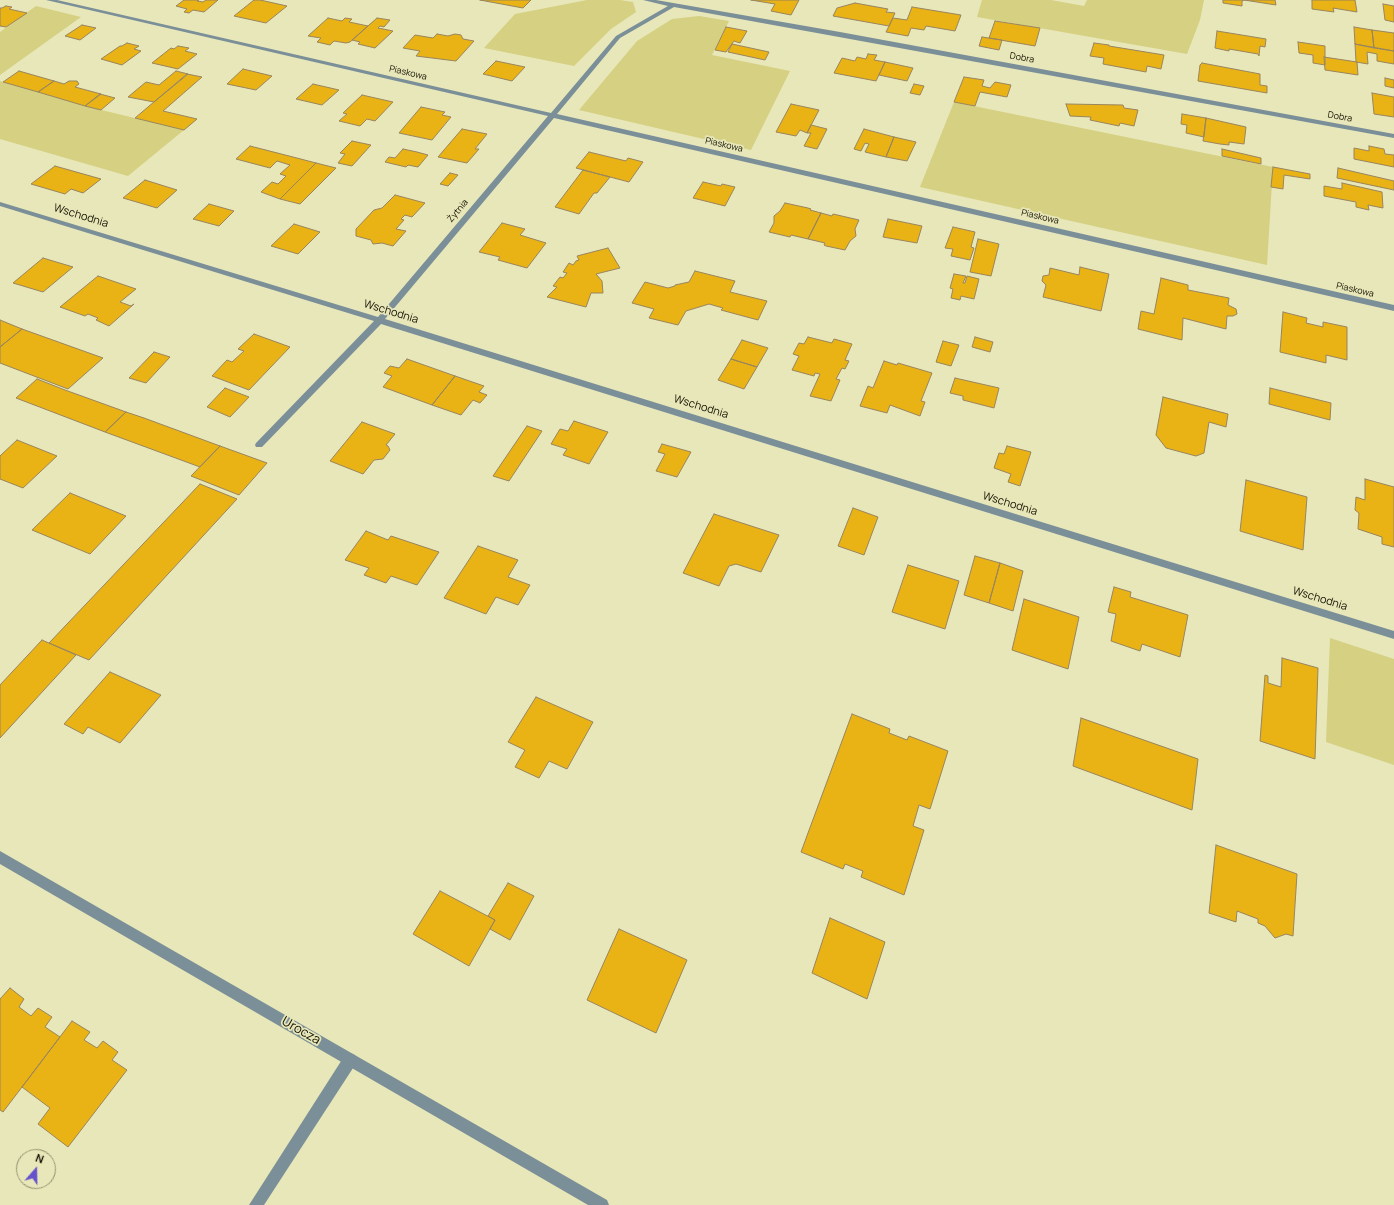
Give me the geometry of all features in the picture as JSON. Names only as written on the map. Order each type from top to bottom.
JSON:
[{"type":"street","name":"Piaskowa","points":[[50,0],[553,114],[1394,308]]},
{"type":"street","name":"Dobra","points":[[646,0],[848,35],[1394,136]]},
{"type":"street","name":"Żytnia","points":[[259,445],[379,321],[618,37],[680,0]]},
{"type":"street","name":"Wschodnia","points":[[0,204],[1394,635]]},
{"type":"street","name":"Urocza","points":[[0,857],[602,1205]]},
{"type":"street","points":[[256,1205],[350,1060]]},
{"type":"shaded area","points":[[587,0],[620,0],[633,2],[636,12],[611,29],[574,66],[484,48],[515,14]]},
{"type":"shaded area","points":[[982,0],[1051,0],[1084,6],[1087,0],[1204,0],[1200,20],[1187,54],[977,17]]},
{"type":"shaded area","points":[[36,6],[81,17],[0,75],[0,32]]},
{"type":"shaded area","points":[[699,16],[729,21],[712,55],[790,71],[751,150],[579,110],[637,41],[672,19]]},
{"type":"shaded area","points":[[0,81],[85,106],[184,130],[128,176],[0,139]]},
{"type":"shaded area","points":[[954,102],[1273,167],[1267,265],[920,187]]},
{"type":"shaded area","points":[[1330,638],[1394,659],[1394,765],[1326,742]]},
{"type":"building","points":[[184,0],[199,0],[197,1],[203,2],[206,0],[218,0],[204,12],[193,10],[189,13],[184,12],[187,9],[176,6]]},
{"type":"building","points":[[254,0],[287,6],[266,23],[234,16]]},
{"type":"building","points":[[480,0],[531,0],[523,8]]},
{"type":"building","points":[[751,0],[799,0],[791,15],[771,11],[775,4]]},
{"type":"building","points":[[1223,0],[1244,0],[1242,1],[1242,6],[1223,3]]},
{"type":"building","points":[[1244,0],[1275,0],[1276,5]]},
{"type":"building","points":[[1312,0],[1355,0],[1357,12],[1333,8],[1334,12],[1312,9]]},
{"type":"building","points":[[855,3],[888,9],[886,12],[895,13],[889,26],[833,16],[837,8]]},
{"type":"building","points":[[1383,4],[1394,6],[1394,22],[1385,20]]},
{"type":"building","points":[[6,6],[12,7],[9,9],[27,13],[6,27],[0,26],[0,8]]},
{"type":"building","points":[[912,7],[961,15],[955,31],[926,26],[924,30],[911,28],[908,36],[886,32],[893,18],[907,20]]},
{"type":"building","points":[[328,18],[342,21],[345,18],[352,19],[349,22],[368,26],[350,42],[346,43],[334,41],[330,45],[317,42],[321,38],[308,36]]},
{"type":"building","points":[[377,18],[390,20],[384,27],[380,26],[378,28],[393,31],[375,48],[358,44],[360,42],[352,40]]},
{"type":"building","points":[[995,21],[1040,28],[1035,46],[989,38]]},
{"type":"building","points":[[82,25],[96,28],[80,40],[65,36]]},
{"type":"building","points":[[726,27],[747,31],[740,43],[734,41],[726,52],[715,50]]},
{"type":"building","points":[[1354,27],[1372,30],[1374,48],[1355,44]]},
{"type":"building","points":[[1372,30],[1394,33],[1394,51],[1374,48]]},
{"type":"building","points":[[1217,31],[1266,39],[1265,47],[1260,46],[1259,56],[1258,54],[1215,48]]},
{"type":"building","points":[[437,34],[448,36],[455,34],[461,35],[463,39],[474,41],[456,61],[416,56],[420,51],[403,48],[415,35],[433,38]]},
{"type":"building","points":[[982,37],[1002,40],[999,50],[979,46]]},
{"type":"building","points":[[1298,42],[1325,46],[1325,65],[1313,63],[1313,55],[1299,53]]},
{"type":"building","points":[[127,43],[139,46],[134,49],[141,51],[122,65],[101,59],[120,46]]},
{"type":"building","points":[[1094,43],[1164,55],[1161,69],[1147,66],[1146,72],[1103,64],[1104,58],[1090,56]]},
{"type":"building","points":[[732,44],[769,52],[765,60],[728,52]]},
{"type":"building","points":[[1355,44],[1394,51],[1394,64],[1377,61],[1377,54],[1367,52],[1368,64],[1356,62]]},
{"type":"building","points":[[178,46],[189,48],[185,51],[197,54],[178,69],[152,63],[171,48],[174,49]]},
{"type":"building","points":[[868,54],[877,55],[874,60],[885,62],[876,81],[834,73],[842,58],[855,61],[857,57],[866,59]]},
{"type":"building","points":[[1324,57],[1357,62],[1358,75],[1325,70]]},
{"type":"building","points":[[496,61],[525,67],[512,81],[483,74]]},
{"type":"building","points":[[885,62],[913,68],[907,81],[879,75]]},
{"type":"building","points":[[1202,63],[1260,74],[1260,85],[1267,86],[1267,93],[1198,81],[1200,65]]},
{"type":"building","points":[[243,69],[272,76],[256,90],[227,84]]},
{"type":"building","points":[[19,71],[54,81],[38,92],[3,82]]},
{"type":"building","points":[[176,71],[188,74],[154,102],[128,97],[146,82],[159,85]]},
{"type":"building","points":[[187,74],[202,77],[163,111],[197,119],[184,130],[135,118]]},
{"type":"building","points":[[964,77],[984,80],[982,86],[990,88],[995,82],[1011,85],[1007,97],[980,92],[975,106],[954,102]]},
{"type":"building","points":[[1385,78],[1394,80],[1394,88],[1385,86]]},
{"type":"building","points":[[54,81],[64,84],[69,81],[77,81],[79,84],[75,87],[101,94],[85,106],[38,92]]},
{"type":"building","points":[[313,84],[339,90],[322,105],[296,99]]},
{"type":"building","points":[[914,84],[924,86],[920,95],[910,93]]},
{"type":"building","points":[[1372,93],[1394,97],[1394,117],[1374,114]]},
{"type":"building","points":[[100,94],[115,98],[101,110],[85,106]]},
{"type":"building","points":[[362,95],[393,102],[375,121],[367,119],[360,126],[339,121],[347,114],[343,113]]},
{"type":"building","points":[[791,104],[819,110],[807,133],[800,130],[796,136],[776,132]]},
{"type":"building","points":[[1066,104],[1123,105],[1124,108],[1138,110],[1134,126],[1120,123],[1119,126],[1090,120],[1091,117],[1070,116]]},
{"type":"building","points":[[421,107],[445,112],[442,115],[451,117],[432,140],[399,133]]},
{"type":"building","points":[[1182,114],[1206,118],[1204,137],[1186,133],[1187,125],[1181,124]]},
{"type":"building","points":[[1206,118],[1246,127],[1244,144],[1229,142],[1229,145],[1203,141]]},
{"type":"building","points":[[811,125],[827,129],[817,149],[804,146],[811,133],[807,133]]},
{"type":"building","points":[[462,129],[487,134],[475,149],[479,149],[467,163],[438,157]]},
{"type":"building","points":[[864,129],[894,137],[886,157],[865,152],[869,144],[865,143],[861,151],[854,149]]},
{"type":"building","points":[[894,137],[916,142],[907,161],[886,157]]},
{"type":"building","points":[[352,141],[371,145],[352,166],[338,163],[345,154],[340,153]]},
{"type":"building","points":[[250,146],[316,163],[280,199],[261,192],[272,182],[278,184],[286,176],[280,174],[290,165],[277,161],[270,168],[236,159]]},
{"type":"building","points":[[1369,146],[1384,149],[1385,154],[1394,155],[1394,167],[1354,159],[1354,148],[1369,151]]},
{"type":"building","points":[[403,149],[428,155],[418,167],[408,165],[406,167],[385,162],[389,157],[395,158]]},
{"type":"building","points":[[1222,149],[1261,158],[1261,164],[1222,156]]},
{"type":"building","points":[[589,152],[626,161],[628,158],[643,162],[629,182],[576,168]]},
{"type":"building","points":[[316,163],[336,168],[300,204],[280,199]]},
{"type":"building","points":[[55,166],[101,179],[83,193],[71,189],[65,194],[31,184]]},
{"type":"building","points":[[1273,167],[1310,174],[1310,179],[1284,175],[1283,189],[1271,187]]},
{"type":"building","points":[[1338,168],[1394,181],[1394,190],[1337,178]]},
{"type":"building","points":[[583,170],[610,177],[597,193],[594,193],[579,214],[555,207]]},
{"type":"building","points":[[450,173],[458,175],[448,186],[440,184]]},
{"type":"building","points":[[145,180],[177,190],[157,208],[123,198]]},
{"type":"building","points":[[703,182],[735,187],[725,206],[693,198]]},
{"type":"building","points":[[1342,183],[1382,192],[1383,208],[1368,205],[1369,210],[1356,207],[1356,202],[1324,196],[1324,186],[1342,189]]},
{"type":"building","points":[[395,195],[425,203],[412,217],[405,215],[401,219],[404,220],[396,229],[406,231],[393,246],[382,243],[373,244],[371,240],[356,236],[356,229],[374,210],[382,208]]},
{"type":"building","points":[[785,203],[808,208],[821,213],[808,239],[791,235],[790,237],[769,232],[774,223],[774,216],[780,211]]},
{"type":"building","points":[[209,204],[234,211],[219,226],[193,219]]},
{"type":"building","points":[[821,213],[859,220],[855,229],[856,236],[850,241],[845,250],[826,246],[824,245],[825,243],[808,239]]},
{"type":"building","points":[[888,219],[922,226],[917,243],[883,237]]},
{"type":"building","points":[[502,223],[525,229],[520,235],[546,243],[527,268],[498,260],[500,257],[479,252]]},
{"type":"building","points":[[294,224],[320,232],[298,254],[271,246]]},
{"type":"building","points":[[953,227],[975,232],[971,247],[974,248],[970,260],[951,256],[953,249],[945,248]]},
{"type":"building","points":[[978,239],[999,244],[991,276],[970,272]]},
{"type":"building","points":[[608,248],[620,268],[596,274],[602,281],[603,293],[591,293],[586,307],[547,297],[557,287],[553,286],[560,277],[563,278],[567,273],[563,272],[569,263],[573,265],[579,260],[577,256]]},
{"type":"building","points":[[43,258],[73,267],[43,292],[13,283]]},
{"type":"building","points":[[1080,267],[1109,274],[1101,311],[1043,297],[1046,285],[1042,281],[1043,276],[1049,275],[1050,268],[1079,275]]},
{"type":"building","points":[[695,271],[735,281],[730,292],[767,301],[758,320],[721,310],[723,308],[709,304],[686,311],[678,325],[649,318],[654,309],[632,303],[645,282],[668,288],[689,282]]},
{"type":"building","points":[[954,274],[966,276],[963,283],[965,283],[967,276],[979,279],[974,299],[961,296],[960,300],[951,298],[953,289],[950,288]]},
{"type":"building","points":[[98,276],[136,289],[120,302],[131,306],[134,304],[109,326],[96,320],[98,318],[88,314],[85,316],[60,307]]},
{"type":"building","points":[[1161,278],[1188,285],[1188,290],[1229,298],[1228,305],[1236,309],[1237,314],[1227,316],[1226,329],[1183,318],[1182,340],[1138,329],[1141,311],[1154,314]]},
{"type":"building","points":[[1283,312],[1307,318],[1306,323],[1323,327],[1323,322],[1347,327],[1347,360],[1326,355],[1326,363],[1280,352]]},
{"type":"building","points":[[0,320],[22,329],[0,347]]},
{"type":"building","points":[[22,329],[103,358],[68,389],[0,363],[0,347]]},
{"type":"building","points":[[254,334],[290,347],[249,390],[212,376],[227,360],[232,362],[244,351],[238,349]]},
{"type":"building","points":[[808,337],[832,343],[834,339],[852,344],[845,360],[849,361],[845,369],[842,368],[836,379],[840,380],[831,401],[810,396],[820,374],[815,373],[814,376],[792,370],[799,356],[793,354],[799,343],[804,344]]},
{"type":"building","points":[[975,337],[993,342],[990,352],[972,347]]},
{"type":"building","points":[[742,340],[768,348],[757,367],[731,359]]},
{"type":"building","points":[[943,341],[959,345],[951,366],[936,362]]},
{"type":"building","points":[[154,352],[170,357],[146,383],[129,378]]},
{"type":"building","points":[[407,359],[455,376],[432,405],[383,387],[392,376],[384,373],[390,366],[399,368]]},
{"type":"building","points":[[731,359],[757,367],[744,389],[718,380]]},
{"type":"building","points":[[884,361],[897,365],[898,363],[932,373],[921,401],[925,402],[920,416],[890,405],[887,413],[860,406],[868,386],[873,388]]},
{"type":"building","points":[[455,376],[484,386],[479,392],[487,395],[480,403],[473,400],[461,415],[432,405]]},
{"type":"building","points":[[955,378],[999,388],[994,408],[963,400],[963,396],[950,393]]},
{"type":"building","points":[[37,379],[126,412],[105,432],[16,398]]},
{"type":"building","points":[[225,388],[249,397],[230,417],[207,407]]},
{"type":"building","points":[[1270,388],[1331,403],[1330,420],[1269,404]]},
{"type":"building","points":[[1163,397],[1228,414],[1226,427],[1209,422],[1204,453],[1196,456],[1166,448],[1156,435]]},
{"type":"building","points":[[126,412],[220,446],[200,467],[105,432]]},
{"type":"building","points":[[574,421],[608,432],[589,464],[563,455],[567,449],[551,444],[560,429],[568,431]]},
{"type":"building","points":[[362,422],[395,434],[386,445],[390,450],[383,459],[374,460],[363,474],[330,461]]},
{"type":"building","points":[[527,426],[542,431],[509,481],[493,476]]},
{"type":"building","points":[[17,440],[57,456],[23,488],[0,479],[0,456]]},
{"type":"building","points":[[662,444],[691,452],[677,477],[656,471],[665,454],[658,452]]},
{"type":"building","points":[[220,446],[267,463],[239,495],[191,476]]},
{"type":"building","points":[[1007,446],[1031,452],[1020,486],[1008,482],[1011,474],[994,468],[999,453],[1004,454]]},
{"type":"building","points":[[1365,479],[1394,487],[1394,547],[1382,544],[1382,537],[1358,529],[1359,513],[1355,510],[1356,497],[1365,500]]},
{"type":"building","points":[[1246,480],[1307,497],[1303,550],[1240,531]]},
{"type":"building","points":[[200,484],[237,499],[89,660],[49,643]]},
{"type":"building","points":[[70,493],[126,516],[90,554],[32,530]]},
{"type":"building","points":[[853,508],[878,517],[864,555],[838,546]]},
{"type":"building","points":[[714,514],[779,535],[761,572],[736,564],[729,566],[719,586],[683,573]]},
{"type":"building","points":[[366,531],[388,540],[391,536],[439,552],[417,585],[391,576],[386,583],[364,575],[369,568],[345,560]]},
{"type":"building","points":[[478,546],[518,560],[508,577],[530,585],[518,605],[496,597],[486,614],[444,598]]},
{"type":"building","points":[[975,556],[1000,563],[989,603],[964,595]]},
{"type":"building","points":[[1000,563],[1023,571],[1013,611],[989,603]]},
{"type":"building","points":[[908,565],[959,581],[945,629],[892,612]]},
{"type":"building","points":[[1114,587],[1131,592],[1130,597],[1188,615],[1180,657],[1142,644],[1140,651],[1111,641],[1116,614],[1108,612]]},
{"type":"building","points":[[1024,599],[1079,617],[1068,669],[1012,650]]},
{"type":"building","points":[[42,640],[76,655],[0,738],[0,685]]},
{"type":"building","points":[[1282,658],[1318,668],[1315,759],[1260,741],[1265,675],[1268,676],[1268,683],[1281,687]]},
{"type":"building","points":[[110,672],[161,695],[120,743],[88,727],[83,734],[64,724]]},
{"type":"building","points":[[536,697],[593,722],[567,769],[549,761],[539,778],[515,767],[525,750],[508,742]]},
{"type":"building","points":[[852,714],[890,729],[889,733],[907,740],[909,736],[948,751],[930,809],[919,805],[913,826],[924,830],[904,895],[861,877],[863,871],[845,864],[843,869],[801,852]]},
{"type":"building","points":[[1081,718],[1198,759],[1192,810],[1073,766]]},
{"type":"building","points":[[1216,845],[1297,874],[1293,936],[1286,934],[1275,938],[1265,926],[1258,923],[1258,919],[1237,911],[1236,922],[1209,913]]},
{"type":"building","points":[[508,883],[534,896],[510,940],[490,929],[495,920],[488,916]]},
{"type":"building","points":[[440,891],[495,920],[469,966],[413,934]]},
{"type":"building","points":[[830,918],[885,942],[867,999],[812,973]]},
{"type":"building","points":[[619,929],[687,960],[656,1033],[587,1000]]},
{"type":"building","points":[[10,988],[24,999],[19,1007],[31,1016],[38,1008],[52,1017],[45,1027],[60,1037],[3,1112],[0,1110],[0,999]]},
{"type":"building","points":[[72,1021],[90,1032],[84,1040],[97,1048],[103,1041],[118,1052],[112,1060],[127,1070],[68,1147],[38,1124],[50,1108],[22,1087]]}]
